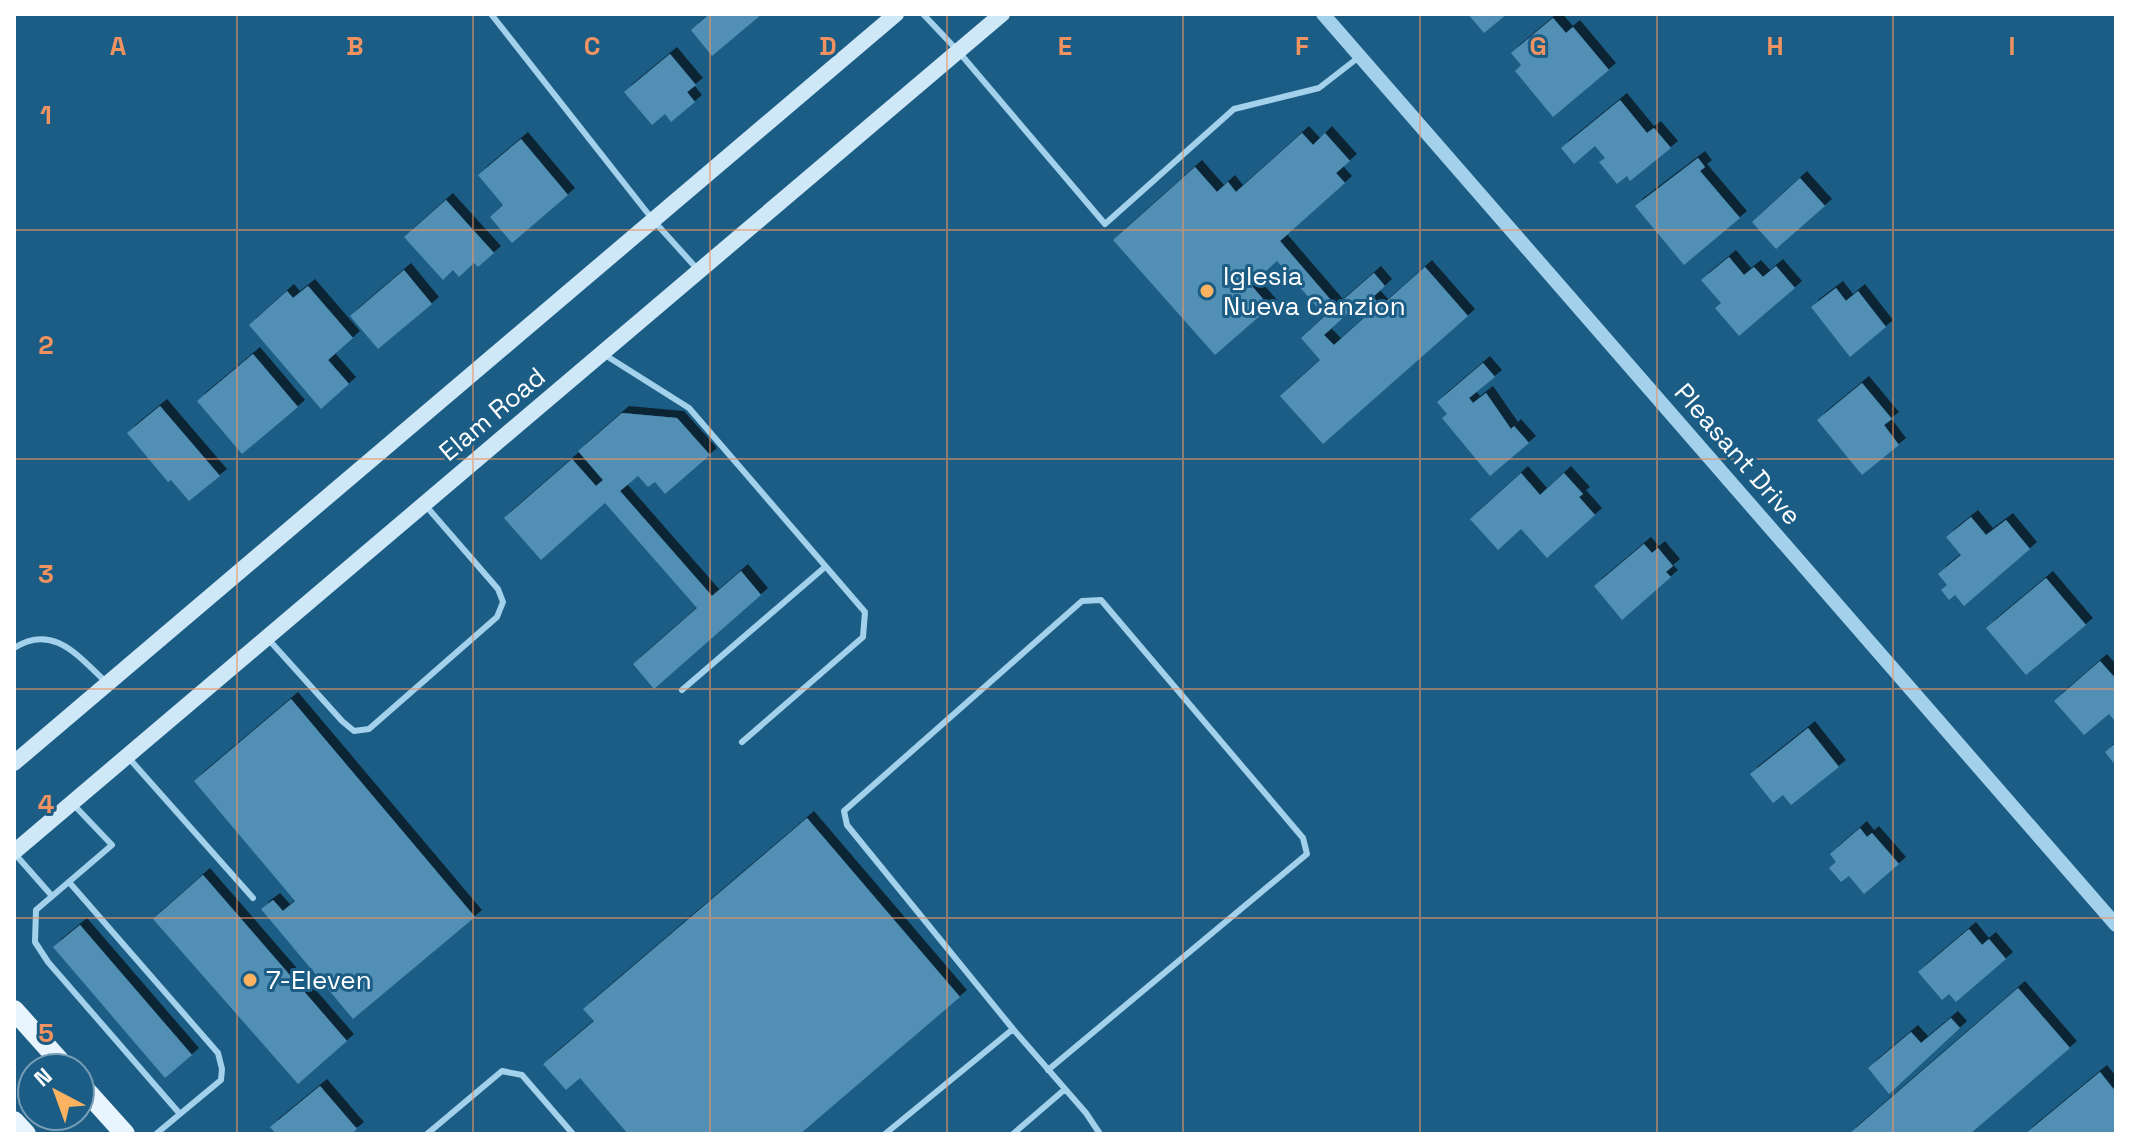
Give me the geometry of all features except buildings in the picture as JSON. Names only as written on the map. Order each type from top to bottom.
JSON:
[{"type":"main road","name":"Elam Road","points":[[14,763],[896,14]]},
{"type":"main road","name":"Elam Road","points":[[14,852],[1002,14]]},
{"type":"main road","points":[[14,1010],[52,1052]]},
{"type":"main road","points":[[96,1102],[125,1134]]},
{"type":"main road","points":[[14,1121],[26,1134]]},
{"type":"street","name":"Pleasant Drive","points":[[1323,14],[2116,925]]},
{"type":"lane","points":[[491,14],[653,220],[699,271]]},
{"type":"lane","points":[[923,14],[1105,224],[1234,109],[1319,88],[1360,56]]},
{"type":"lane","points":[[602,353],[689,408],[865,612],[863,637],[742,742]]},
{"type":"lane","points":[[267,637],[342,721],[354,731],[369,729],[497,617],[503,602],[498,589],[424,503]]},
{"type":"lane","points":[[682,690],[825,567]]},
{"type":"lane","points":[[1048,1070],[1307,854],[1303,838],[1101,600],[1082,601],[844,811],[847,825],[1013,1029],[1064,1090],[1086,1113],[1100,1134]]},
{"type":"lane","points":[[14,648],[26,640],[57,641],[68,647],[108,684]]},
{"type":"lane","points":[[127,756],[253,898]]},
{"type":"lane","points":[[72,803],[112,845],[36,910],[35,942],[48,962],[180,1114]]},
{"type":"lane","points":[[14,852],[52,896]]},
{"type":"lane","points":[[69,882],[218,1053],[221,1080],[156,1134]]},
{"type":"lane","points":[[885,1134],[1013,1029]]},
{"type":"lane","points":[[427,1134],[502,1071],[522,1075],[573,1134]]},
{"type":"lane","points":[[1013,1134],[1064,1090]]},
{"type":"place","name":"Iglesia Nueva Canzion","points":[[1207,291]]},
{"type":"place","name":"7-Eleven","points":[[250,980]]}]
